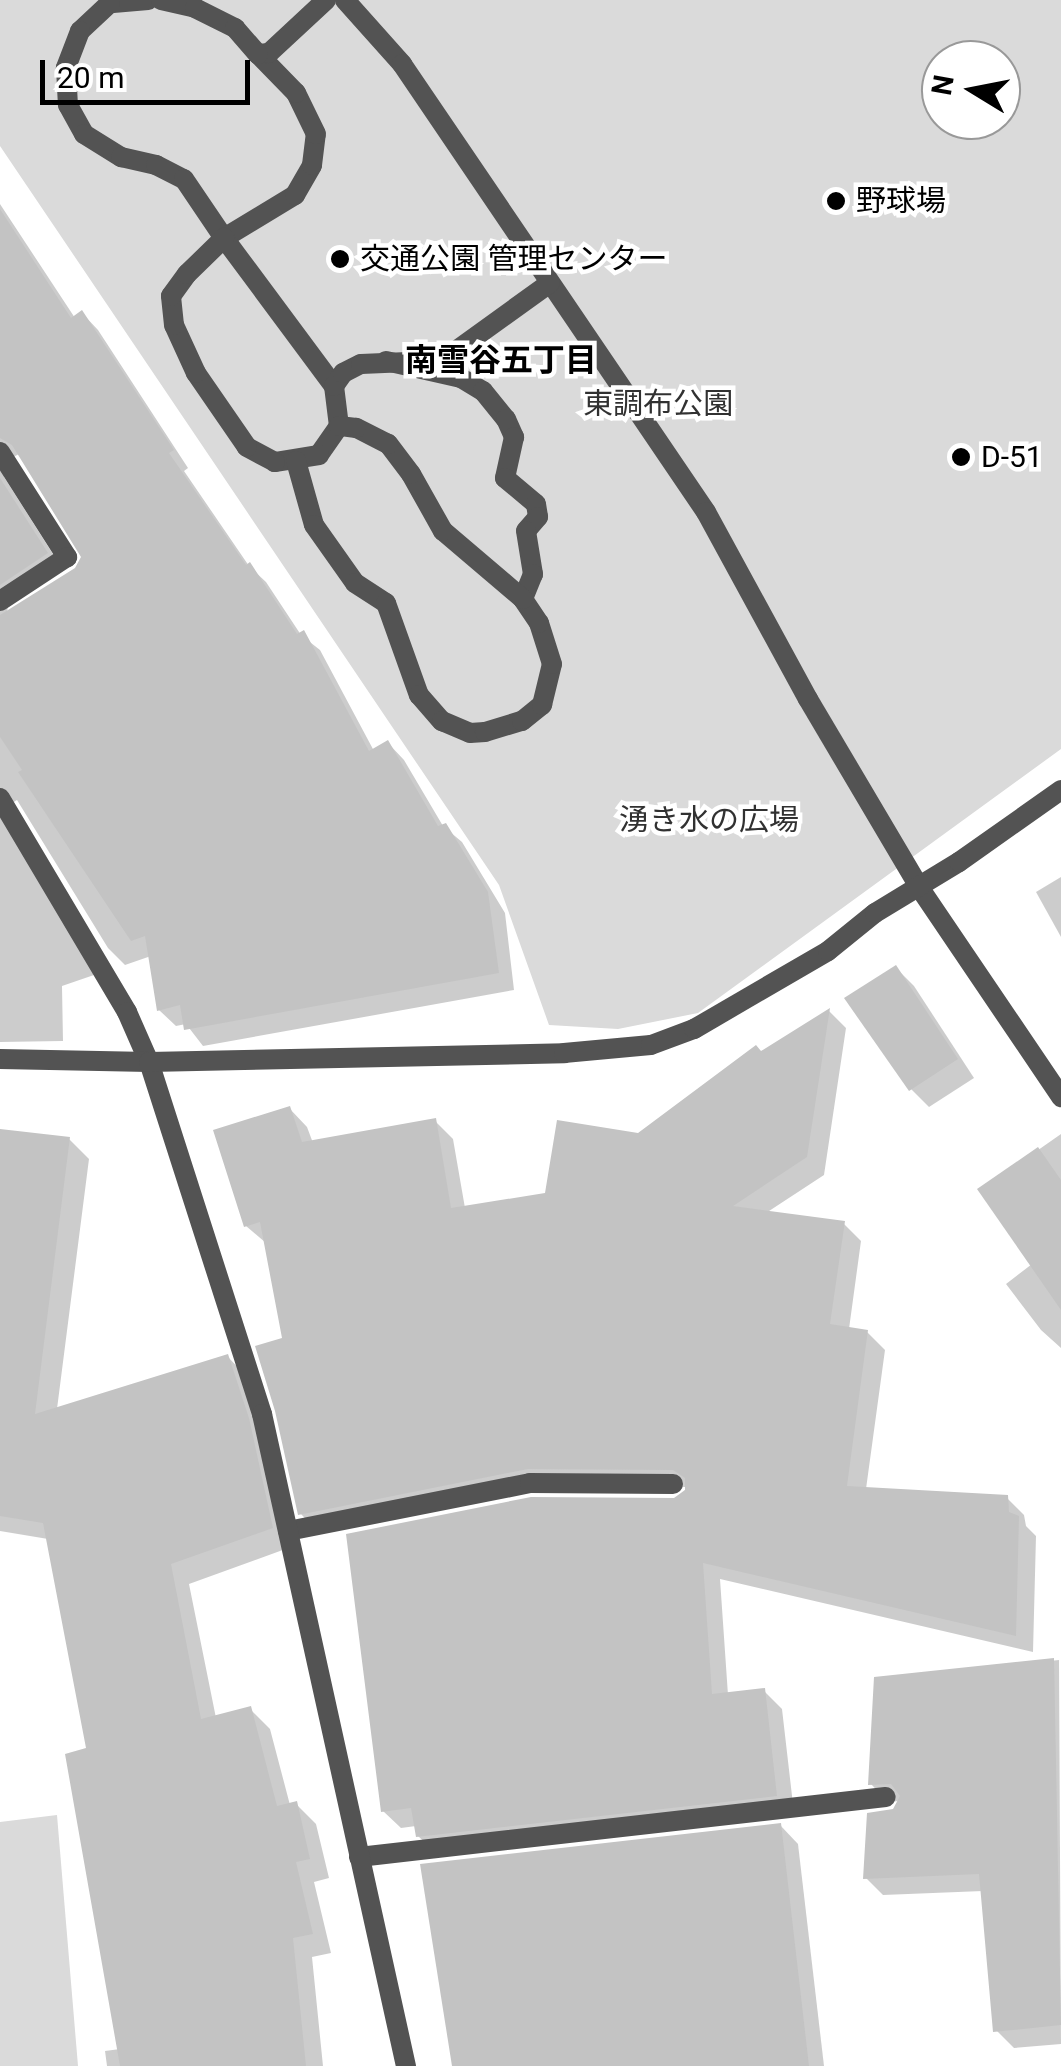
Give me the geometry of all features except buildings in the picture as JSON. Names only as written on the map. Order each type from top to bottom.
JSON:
[{"type":"street","points":[[148,0],[110,4],[80,31],[66,68],[68,106],[84,134],[121,157],[156,164],[184,179],[224,238],[334,386],[339,426],[319,454],[274,462],[246,447],[196,373],[174,324],[171,296],[187,274],[224,238],[294,195],[312,165],[316,134],[296,93],[235,28],[195,8],[161,0]]},
{"type":"street","points":[[258,54],[268,53],[326,0]]},
{"type":"street","points":[[345,0],[402,64],[706,512],[808,698],[919,887],[1061,1097]]},
{"type":"street","points":[[334,386],[342,372],[386,361],[431,361],[450,355],[550,283]]},
{"type":"street","points":[[386,361],[461,378],[483,390],[506,419],[514,437],[505,478],[536,504],[538,517],[526,531],[525,543],[533,558],[534,574],[523,599]]},
{"type":"street","points":[[296,461],[314,526],[355,583],[386,603],[418,695],[442,721],[470,733],[486,732],[522,721],[542,705],[552,664],[539,623],[523,599],[443,531],[411,474],[388,444],[356,428],[339,426]]},
{"type":"street","points":[[0,452],[67,557],[0,601]]},
{"type":"street","points":[[0,1059],[149,1062],[564,1052],[651,1044],[694,1029],[828,951],[876,913],[1061,790]]},
{"type":"street","points":[[0,798],[127,1012],[149,1062],[262,1414],[406,2066]]},
{"type":"street","points":[[288,1532],[530,1483],[673,1484]]},
{"type":"street","points":[[360,1857],[886,1796]]},
{"type":"green space","name":"東調布公園","points":[[0,0],[1061,0],[1061,749],[698,1013],[618,1029],[549,1025],[499,885],[0,146]]},
{"type":"green space","points":[[57,1815],[78,2066],[0,2066],[0,1822]]},
{"type":"place","name":"野球場","points":[[836,201]]},
{"type":"place","name":"交通公園 管理センター","points":[[340,259]]},
{"type":"place","name":"D-51","points":[[961,457]]},
{"type":"district","name":"南雪谷五丁目","points":[[501,360]]},
{"type":"park label","name":"湧き水の広場","points":[[709,820]]}]
